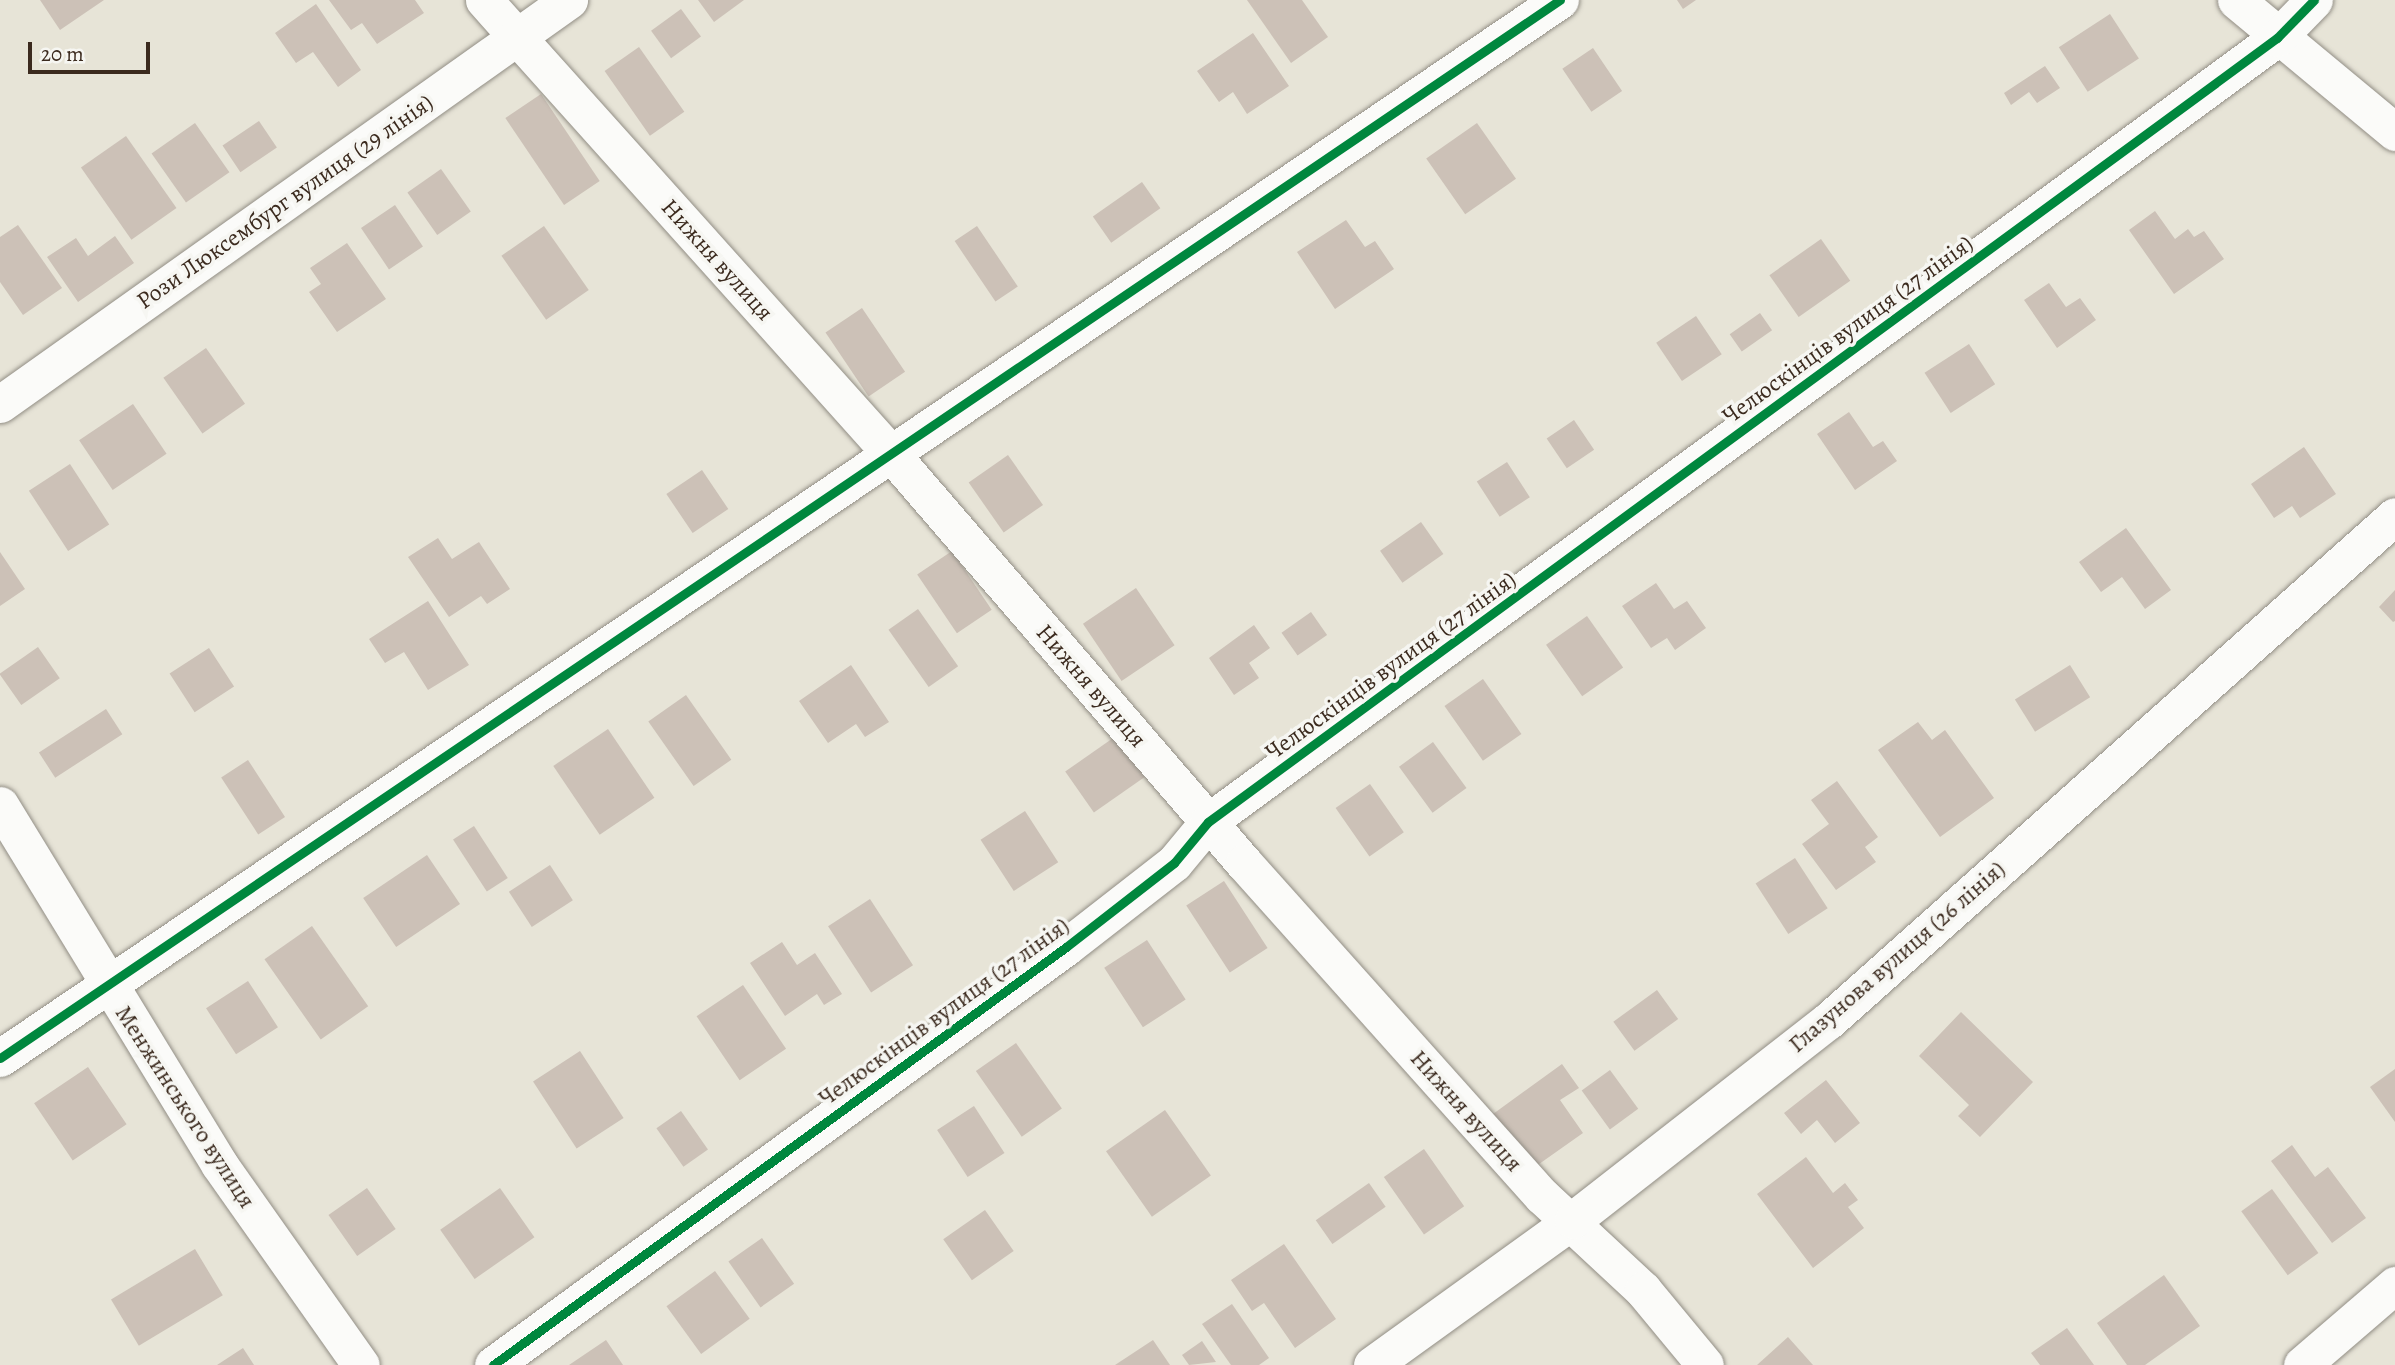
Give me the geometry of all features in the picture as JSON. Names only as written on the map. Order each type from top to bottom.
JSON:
[{"type":"street","name":"Нижня вулиця","points":[[484,0],[893,456],[1208,822],[1542,1196],[1573,1220],[1643,1290],[1705,1365]]},
{"type":"street","name":"Рози Люксембург вулиця (29 лiнiя)","points":[[0,404],[569,0]]},
{"type":"street","points":[[0,1058],[109,990],[1560,0]]},
{"type":"street","points":[[2236,0],[2277,38],[2395,132]]},
{"type":"street","name":"Челюскінців вулиця (27 лiнiя)","points":[[493,1365],[1066,947],[1174,863],[1208,822],[2277,38],[2314,0]]},
{"type":"street","name":"Глазунова вулиця (26 лiнiя)","points":[[1372,1365],[1573,1220],[1828,1021],[2395,516]]},
{"type":"street","name":"Менжинського вулиця","points":[[0,805],[109,990],[219,1164],[361,1365]]},
{"type":"street","points":[[2302,1365],[2395,1285]]},
{"type":"building","points":[[40,0],[104,0],[60,30]]},
{"type":"building","points":[[329,0],[415,0],[424,13],[377,44],[362,23],[351,30]]},
{"type":"building","points":[[698,0],[744,0],[714,22]]},
{"type":"building","points":[[1247,0],[1302,0],[1328,37],[1291,63]]},
{"type":"building","points":[[1677,0],[1696,0],[1683,9]]},
{"type":"building","points":[[316,4],[361,70],[338,87],[313,52],[296,63],[275,33]]},
{"type":"building","points":[[681,9],[701,37],[671,58],[651,31]]},
{"type":"building","points":[[2110,14],[2139,58],[2088,92],[2059,47]]},
{"type":"building","points":[[1253,33],[1289,86],[1247,114],[1233,92],[1219,102],[1197,71]]},
{"type":"building","points":[[639,47],[684,112],[650,136],[605,71]]},
{"type":"building","points":[[1593,48],[1622,91],[1591,112],[1562,69]]},
{"type":"building","points":[[2045,66],[2060,88],[2037,103],[2029,92],[2011,105],[2004,93]]},
{"type":"building","points":[[541,94],[600,181],[564,205],[505,118]]},
{"type":"building","points":[[259,121],[277,148],[240,172],[223,146]]},
{"type":"building","points":[[195,123],[229,172],[186,203],[152,153]]},
{"type":"building","points":[[1477,123],[1516,179],[1465,214],[1426,159]]},
{"type":"building","points":[[126,136],[176,208],[131,240],[81,168]]},
{"type":"building","points":[[441,169],[471,212],[437,235],[407,193]]},
{"type":"building","points":[[1142,182],[1160,208],[1111,243],[1093,216]]},
{"type":"building","points":[[395,205],[423,246],[389,269],[361,228]]},
{"type":"building","points":[[2155,211],[2175,239],[2188,229],[2194,237],[2204,231],[2224,259],[2174,294],[2129,230]]},
{"type":"building","points":[[1346,220],[1365,247],[1375,241],[1394,269],[1335,309],[1297,252]]},
{"type":"building","points":[[18,225],[62,288],[23,315],[0,282],[0,237]]},
{"type":"building","points":[[544,226],[589,290],[546,320],[501,256]]},
{"type":"building","points":[[977,226],[1018,287],[995,302],[955,241]]},
{"type":"building","points":[[115,236],[134,263],[78,302],[47,257],[76,238],[88,256]]},
{"type":"building","points":[[1821,239],[1850,281],[1799,317],[1769,275]]},
{"type":"building","points":[[347,243],[386,299],[337,332],[309,292],[321,284],[310,268]]},
{"type":"building","points":[[2049,283],[2066,307],[2080,298],[2096,320],[2057,348],[2024,300]]},
{"type":"building","points":[[862,308],[905,372],[869,396],[826,333]]},
{"type":"building","points":[[1760,313],[1772,330],[1742,351],[1730,334]]},
{"type":"building","points":[[1696,316],[1722,354],[1682,381],[1656,343]]},
{"type":"building","points":[[1969,344],[1995,384],[1951,413],[1925,373]]},
{"type":"building","points":[[206,348],[245,404],[202,434],[163,378]]},
{"type":"building","points":[[133,404],[167,454],[113,490],[79,440]]},
{"type":"building","points":[[1849,412],[1873,447],[1883,441],[1897,461],[1855,490],[1817,434]]},
{"type":"building","points":[[1574,420],[1594,450],[1567,468],[1547,438]]},
{"type":"building","points":[[2304,447],[2336,494],[2300,518],[2292,506],[2274,518],[2251,484]]},
{"type":"building","points":[[1008,455],[1043,505],[1004,532],[969,483]]},
{"type":"building","points":[[1507,462],[1530,497],[1500,517],[1477,482]]},
{"type":"building","points":[[70,464],[109,524],[68,551],[29,491]]},
{"type":"building","points":[[702,470],[728,509],[693,533],[666,494]]},
{"type":"building","points":[[1421,522],[1443,554],[1402,583],[1380,551]]},
{"type":"building","points":[[2126,528],[2171,590],[2145,609],[2122,577],[2101,592],[2079,562]]},
{"type":"building","points":[[438,538],[452,559],[479,542],[510,589],[487,604],[481,596],[449,617],[408,557]]},
{"type":"building","points":[[952,551],[992,610],[957,633],[917,574]]},
{"type":"building","points":[[0,552],[25,589],[0,606]]},
{"type":"building","points":[[1656,583],[1674,609],[1687,601],[1706,628],[1675,650],[1667,638],[1651,648],[1622,606]]},
{"type":"building","points":[[1136,588],[1175,645],[1122,681],[1083,624]]},
{"type":"building","points":[[2395,590],[2395,621],[2393,622],[2379,607]]},
{"type":"building","points":[[428,601],[469,665],[428,690],[404,652],[385,663],[369,639]]},
{"type":"building","points":[[918,609],[958,666],[929,687],[889,630]]},
{"type":"building","points":[[1311,612],[1327,635],[1298,656],[1282,633]]},
{"type":"building","points":[[1587,616],[1623,668],[1582,696],[1546,645]]},
{"type":"building","points":[[1254,625],[1270,648],[1249,663],[1259,678],[1234,695],[1209,658]]},
{"type":"building","points":[[38,647],[60,678],[21,705],[0,674]]},
{"type":"building","points":[[209,648],[234,687],[195,712],[170,674]]},
{"type":"building","points":[[851,665],[889,722],[865,737],[856,724],[828,743],[799,701]]},
{"type":"building","points":[[2070,665],[2090,697],[2035,732],[2015,699]]},
{"type":"building","points":[[1483,679],[1521,734],[1483,761],[1444,706]]},
{"type":"building","points":[[686,695],[731,760],[694,786],[648,721]]},
{"type":"building","points":[[106,709],[122,734],[55,778],[39,753]]},
{"type":"building","points":[[1918,722],[1932,740],[1945,730],[1994,798],[1940,837],[1878,750]]},
{"type":"building","points":[[608,729],[654,798],[600,835],[553,766]]},
{"type":"building","points":[[1116,736],[1145,777],[1094,813],[1065,772]]},
{"type":"building","points":[[1433,742],[1467,788],[1433,813],[1399,767]]},
{"type":"building","points":[[248,760],[285,817],[258,834],[221,777]]},
{"type":"building","points":[[1837,781],[1878,837],[1865,847],[1876,862],[1836,890],[1802,844],[1829,824],[1811,800]]},
{"type":"building","points":[[1370,784],[1404,832],[1369,856],[1336,808]]},
{"type":"building","points":[[1025,811],[1058,862],[1014,891],[981,840]]},
{"type":"building","points":[[474,826],[508,878],[487,892],[453,840]]},
{"type":"building","points":[[427,855],[460,904],[396,947],[363,898]]},
{"type":"building","points":[[1795,858],[1828,908],[1788,934],[1756,884]]},
{"type":"building","points":[[550,865],[573,900],[532,927],[509,892]]},
{"type":"building","points":[[1224,881],[1268,948],[1230,973],[1186,906]]},
{"type":"building","points":[[870,899],[913,965],[871,992],[828,926]]},
{"type":"building","points":[[312,926],[368,1006],[321,1040],[264,959]]},
{"type":"building","points":[[1147,940],[1186,1000],[1143,1027],[1104,968]]},
{"type":"building","points":[[782,942],[797,965],[815,953],[842,994],[824,1005],[817,994],[785,1016],[750,963]]},
{"type":"building","points":[[248,981],[278,1027],[236,1054],[206,1008]]},
{"type":"building","points":[[743,985],[786,1049],[740,1080],[697,1016]]},
{"type":"building","points":[[1657,990],[1678,1019],[1634,1051],[1613,1022]]},
{"type":"building","points":[[1961,1012],[2033,1082],[1980,1137],[1958,1116],[1969,1105],[1919,1056]]},
{"type":"building","points":[[1016,1043],[1062,1109],[1022,1137],[976,1071]]},
{"type":"building","points":[[580,1051],[624,1118],[577,1149],[533,1081]]},
{"type":"building","points":[[1562,1064],[1579,1088],[1560,1100],[1583,1133],[1532,1169],[1493,1114]]},
{"type":"building","points":[[88,1067],[127,1124],[73,1161],[34,1103]]},
{"type":"building","points":[[2395,1069],[2395,1122],[2370,1087]]},
{"type":"building","points":[[1610,1070],[1638,1109],[1610,1129],[1582,1091]]},
{"type":"building","points":[[1826,1080],[1860,1123],[1835,1143],[1817,1120],[1801,1134],[1784,1113]]},
{"type":"building","points":[[974,1106],[1004,1153],[968,1177],[937,1130]]},
{"type":"building","points":[[1165,1110],[1211,1176],[1152,1217],[1106,1151]]},
{"type":"building","points":[[681,1111],[708,1150],[683,1167],[656,1128]]},
{"type":"building","points":[[2292,1145],[2315,1177],[2328,1167],[2366,1218],[2332,1243],[2271,1161]]},
{"type":"building","points":[[1424,1149],[1464,1206],[1424,1234],[1384,1177]]},
{"type":"building","points":[[1806,1157],[1833,1193],[1845,1183],[1858,1200],[1848,1207],[1864,1228],[1813,1268],[1757,1194]]},
{"type":"building","points":[[1369,1183],[1386,1207],[1332,1244],[1316,1220]]},
{"type":"building","points":[[367,1188],[396,1229],[357,1256],[328,1215]]},
{"type":"building","points":[[500,1188],[534,1237],[475,1279],[440,1230]]},
{"type":"building","points":[[2272,1189],[2318,1253],[2288,1275],[2241,1211]]},
{"type":"building","points":[[985,1210],[1014,1251],[972,1280],[943,1239]]},
{"type":"building","points":[[762,1238],[794,1284],[761,1307],[728,1262]]},
{"type":"building","points":[[1284,1244],[1336,1319],[1295,1348],[1264,1303],[1252,1311],[1231,1280]]},
{"type":"building","points":[[195,1249],[223,1295],[139,1346],[111,1299]]},
{"type":"building","points":[[715,1271],[750,1319],[701,1354],[666,1306]]},
{"type":"building","points":[[2164,1275],[2200,1326],[2145,1365],[2127,1365],[2097,1323]]},
{"type":"building","points":[[1232,1304],[1269,1358],[1259,1365],[1231,1365],[1202,1324]]},
{"type":"building","points":[[2067,1328],[2094,1365],[2040,1365],[2031,1353]]},
{"type":"building","points":[[1788,1337],[1813,1365],[1757,1365]]},
{"type":"building","points":[[606,1340],[623,1365],[569,1365]]},
{"type":"building","points":[[1153,1340],[1170,1365],[1115,1365]]},
{"type":"building","points":[[1202,1341],[1216,1362],[1189,1365],[1182,1355]]},
{"type":"building","points":[[243,1348],[254,1365],[217,1365]]},
{"type":"cycle path","points":[[0,1058],[1560,0]]},
{"type":"cycle path","points":[[493,1365],[1066,947],[1174,863],[1208,822],[2277,38],[2314,0]]}]
